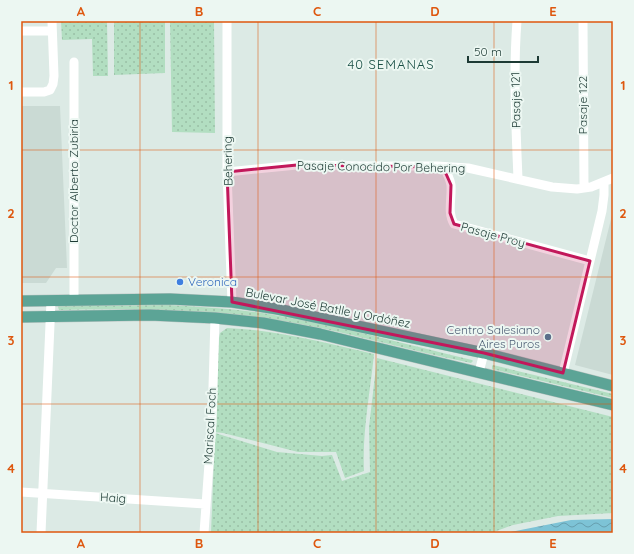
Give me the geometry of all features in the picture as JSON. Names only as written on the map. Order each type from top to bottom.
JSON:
[{"type":"main road","name":"Bulevar José Batlle y Ordóñez","points":[[21,301],[170,299],[232,302],[285,311],[484,354],[613,386]]},
{"type":"main road","points":[[21,317],[150,315],[215,318],[263,323],[320,334],[613,404]]},
{"type":"street","points":[[21,92],[44,92],[50,90],[54,76],[52,21]]},
{"type":"street","name":"Behering","points":[[228,21],[228,172],[232,302]]},
{"type":"street","name":"Pasaje 121","points":[[517,21],[516,74],[518,179]]},
{"type":"street","name":"Pasaje 122","points":[[583,21],[584,188]]},
{"type":"street","points":[[21,31],[52,31]]},
{"type":"street","name":"Doctor Alberto Zubiría","points":[[74,62],[74,300]]},
{"type":"street","name":"Pasaje Conocido Por Behering","points":[[228,172],[297,165],[437,166],[485,171],[552,187],[584,188],[604,183],[613,178]]},
{"type":"street","name":"Pasaje Proy","points":[[444,167],[451,184],[450,213],[454,224],[590,261]]},
{"type":"street","points":[[451,184],[453,177],[463,168]]},
{"type":"street","points":[[563,374],[602,211],[604,183]]},
{"type":"street","points":[[41,533],[51,301]]},
{"type":"street","name":"Mariscal Foch","points":[[204,533],[212,422],[215,318]]},
{"type":"street","points":[[479,372],[484,354]]},
{"type":"street","name":"Haig","points":[[21,492],[205,504]]},
{"type":"highlighted area","points":[[297,165],[443,167],[451,185],[450,213],[454,224],[590,261],[563,373],[484,353],[232,302],[227,172]]},
{"type":"shaded area","points":[[21,106],[60,106],[67,268],[56,268],[46,283],[21,283]]},
{"type":"shaded area","points":[[613,211],[613,375],[575,365]]},
{"type":"green space","points":[[61,21],[107,21],[108,76],[93,76],[92,39],[62,40]]},
{"type":"green space","points":[[114,21],[165,21],[165,73],[114,75]]},
{"type":"green space","points":[[170,21],[214,21],[215,133],[172,132]]},
{"type":"green space","points":[[168,305],[238,310],[304,320],[376,336],[473,361],[471,363],[325,329],[276,320],[195,312],[114,309],[59,310],[58,307]]},
{"type":"green space","points":[[227,328],[283,334],[374,354],[365,427],[364,471],[345,478],[336,452],[298,452],[214,432],[219,338],[220,333]]},
{"type":"green space","points":[[377,358],[613,417],[613,513],[558,516],[513,525],[491,533],[211,533],[215,433],[277,452],[322,456],[332,455],[342,481],[370,472],[369,427]]},
{"type":"green space","points":[[493,365],[613,394],[613,398],[492,369]]},
{"type":"water","points":[[613,519],[613,533],[505,533],[571,520]]},
{"type":"place","name":"Veronica","points":[[180,282]]},
{"type":"place","name":"Centro Salesiano Aires Puros","points":[[548,337]]},
{"type":"district","name":"40 SEMANAS","points":[[391,64]]}]
